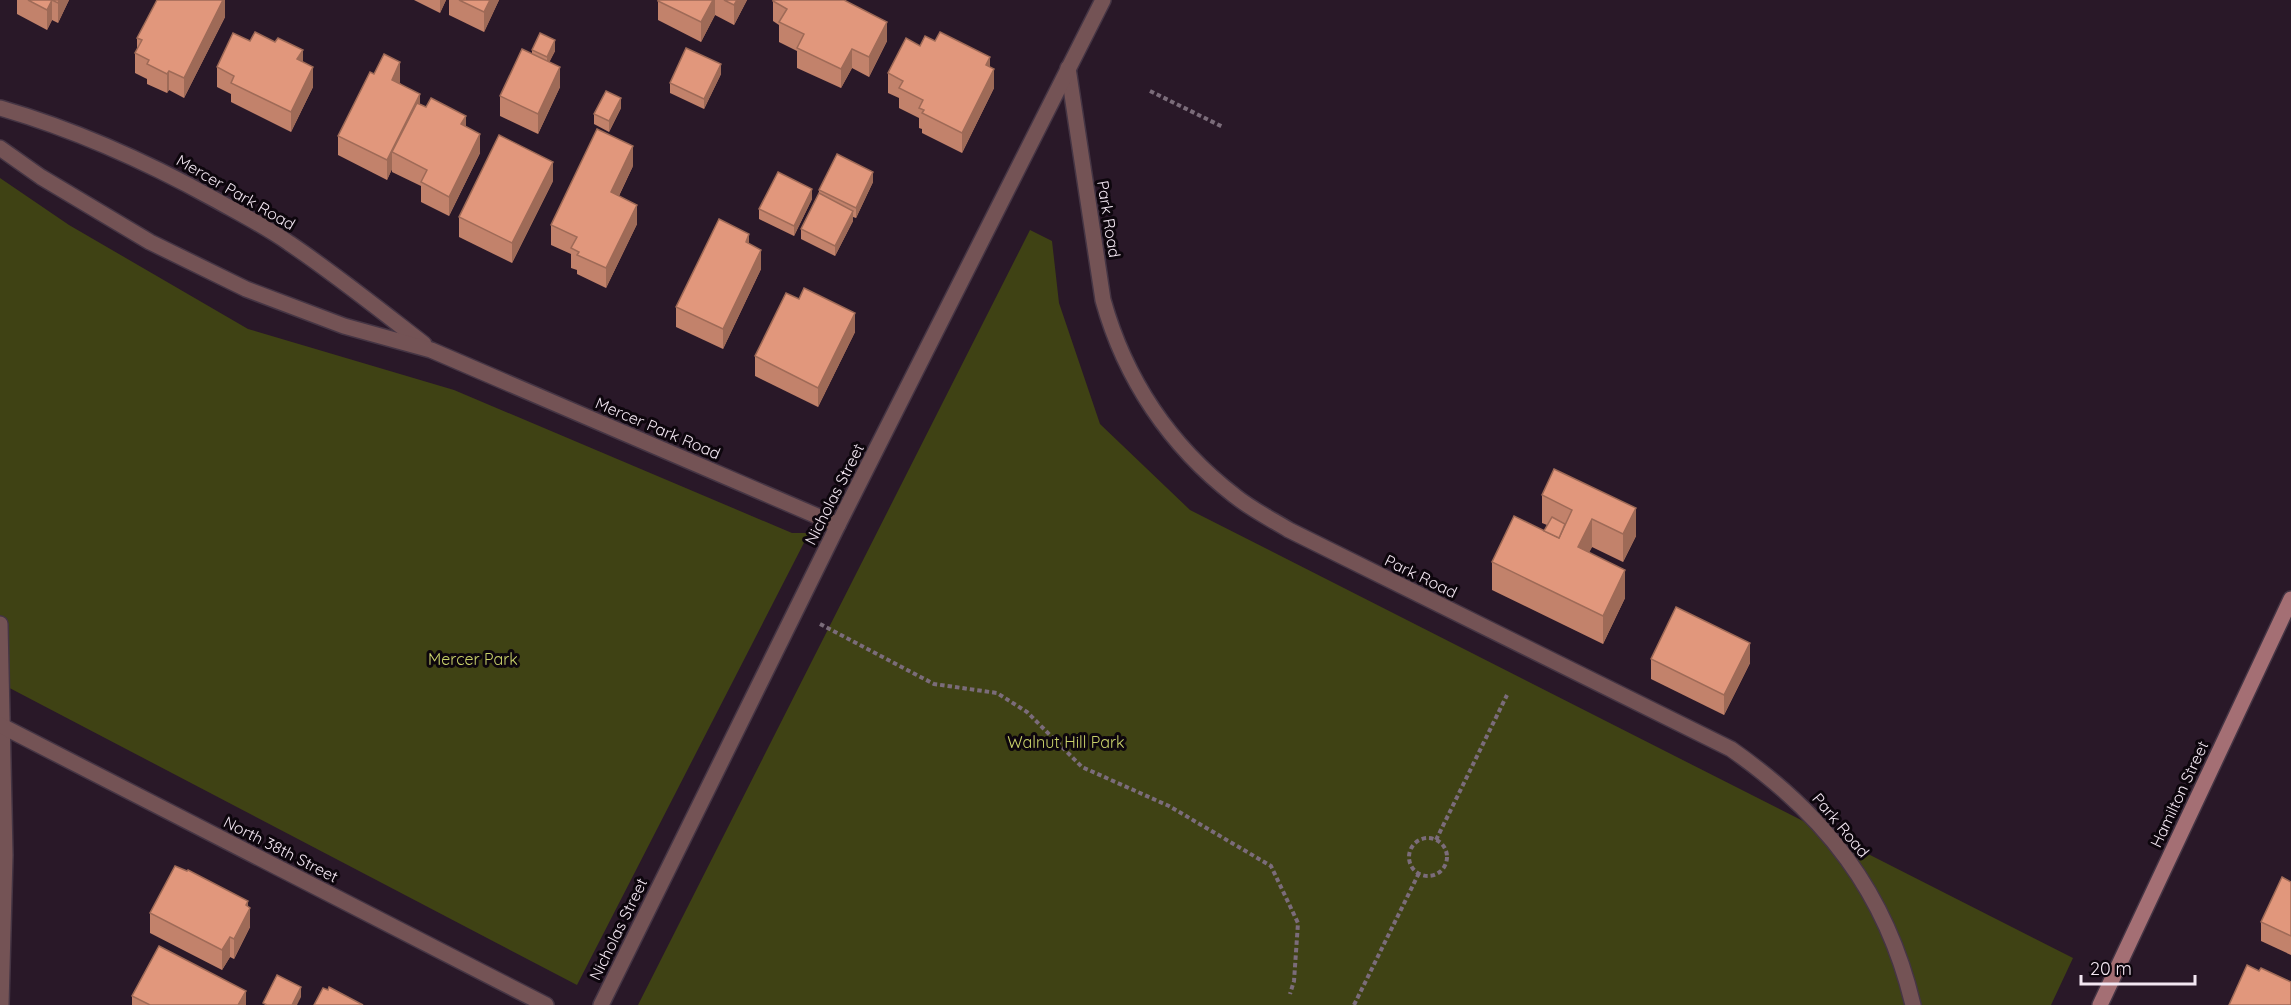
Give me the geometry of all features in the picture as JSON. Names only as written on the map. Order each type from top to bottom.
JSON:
[{"type":"main road","name":"Hamilton Street","points":[[2100,1005],[2291,599]]},
{"type":"street","name":"Nicholas Street","points":[[601,1005],[838,525],[1103,0]]},
{"type":"street","name":"Park Road","points":[[1068,68],[1103,300],[1111,329],[1142,394],[1165,427],[1192,458],[1235,496],[1289,530],[1731,749],[1764,772],[1823,828],[1854,868],[1875,902],[1895,943],[1913,1005]]},
{"type":"street","name":"Mercer Park Road","points":[[0,108],[51,123],[116,149],[223,204],[287,241],[431,350]]},
{"type":"street","name":"Mercer Park Road","points":[[0,148],[41,177],[150,242],[246,289],[344,326],[431,350],[838,525]]},
{"type":"street","points":[[0,624],[5,855],[1,1005]]},
{"type":"street","name":"North 38th Street","points":[[1,726],[546,1005]]},
{"type":"path","points":[[1150,91],[1223,127]]},
{"type":"path","points":[[796,611],[934,684],[997,693],[1027,712],[1082,767],[1169,806],[1270,866],[1298,923],[1294,981],[1290,994]]},
{"type":"path","points":[[1436,840],[1507,695]]},
{"type":"path","points":[[1424,838],[1436,840],[1442,844],[1447,854],[1445,866],[1436,874],[1424,876],[1410,864],[1410,851],[1413,845],[1424,838]]},
{"type":"path","points":[[1354,1005],[1419,873]]},
{"type":"green space","name":"Mercer Park","points":[[0,178],[69,225],[248,329],[454,390],[792,533],[809,533],[577,985],[0,683]]},
{"type":"green space","name":"Walnut Hill Park","points":[[1030,230],[1052,241],[1059,303],[1100,424],[1190,510],[2073,958],[2051,1005],[638,1005]]},
{"type":"building","points":[[28,0],[52,0],[47,10]]},
{"type":"building","points":[[157,0],[223,0],[184,78],[169,71],[167,74],[147,64],[149,60],[135,53],[142,40],[137,38]]},
{"type":"building","points":[[459,0],[490,0],[484,12]]},
{"type":"building","points":[[658,0],[713,0],[701,22]]},
{"type":"building","points":[[724,0],[737,0],[734,5]]},
{"type":"building","points":[[773,0],[844,0],[887,22],[869,57],[852,49],[841,69],[797,48],[804,34],[779,22],[787,9]]},
{"type":"building","points":[[255,32],[275,42],[278,38],[303,50],[297,59],[313,67],[291,112],[231,83],[234,76],[217,67],[233,33],[250,41]]},
{"type":"building","points":[[940,32],[990,57],[986,65],[994,69],[962,133],[922,113],[924,110],[919,108],[923,100],[899,88],[903,81],[888,73],[906,38],[920,46],[925,36],[935,41]]},
{"type":"building","points":[[540,33],[555,40],[547,57],[532,50]]},
{"type":"building","points":[[686,48],[721,64],[704,99],[670,83]]},
{"type":"building","points":[[522,49],[560,67],[538,114],[500,96]]},
{"type":"building","points":[[384,54],[400,62],[392,80],[420,94],[387,160],[338,136],[370,72],[374,74]]},
{"type":"building","points":[[606,91],[621,98],[609,121],[594,114]]},
{"type":"building","points":[[431,98],[466,116],[461,124],[480,134],[449,197],[421,182],[427,170],[392,152],[417,103],[426,107]]},
{"type":"building","points":[[597,129],[633,146],[611,192],[637,205],[606,268],[577,255],[579,252],[571,248],[577,237],[551,225]]},
{"type":"building","points":[[499,135],[553,162],[512,243],[459,217]]},
{"type":"building","points":[[837,154],[873,172],[856,208],[819,190]]},
{"type":"building","points":[[778,172],[812,189],[794,226],[759,209]]},
{"type":"building","points":[[819,193],[853,211],[835,246],[801,229]]},
{"type":"building","points":[[719,219],[749,234],[746,242],[761,250],[723,329],[676,307]]},
{"type":"building","points":[[804,288],[855,313],[818,388],[755,356],[786,293],[799,299]]},
{"type":"building","points":[[1554,469],[1636,508],[1623,534],[1592,519],[1578,547],[1625,570],[1603,616],[1492,562],[1514,516],[1559,538],[1572,510],[1542,495]]},
{"type":"building","points":[[1552,517],[1565,524],[1559,538],[1544,531]]},
{"type":"building","points":[[1676,607],[1750,643],[1724,695],[1651,659]]},
{"type":"building","points":[[175,866],[188,870],[248,901],[246,905],[250,908],[234,939],[230,937],[222,950],[150,913]]},
{"type":"building","points":[[2282,877],[2291,882],[2291,936],[2261,922]]},
{"type":"building","points":[[159,946],[246,991],[238,1005],[150,1005],[132,996]]},
{"type":"building","points":[[2247,965],[2259,971],[2261,968],[2291,982],[2291,1005],[2229,1005]]},
{"type":"building","points":[[277,975],[301,987],[292,1005],[263,1003]]},
{"type":"building","points":[[329,987],[363,1005],[314,1005],[323,988],[328,990]]}]
